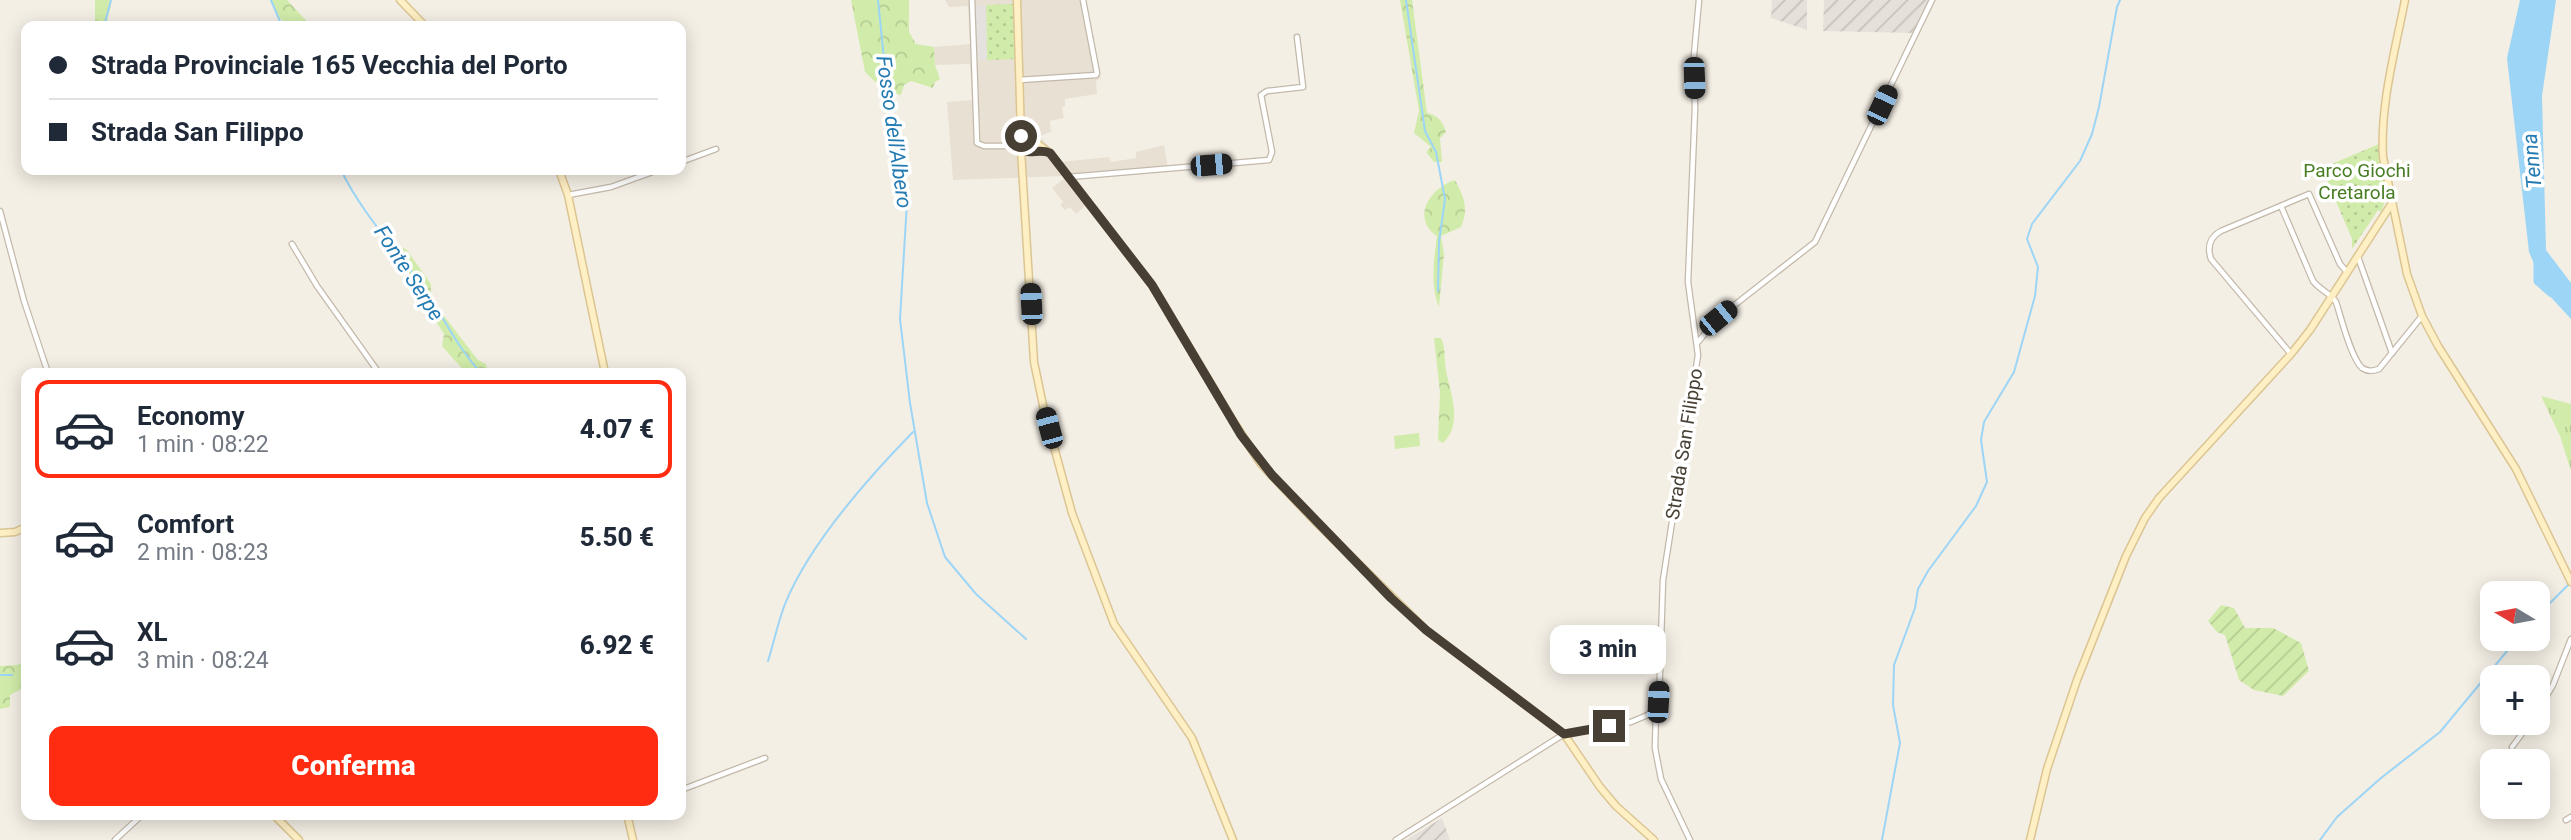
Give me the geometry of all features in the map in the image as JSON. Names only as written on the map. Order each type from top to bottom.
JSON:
[{"type":"main road","points":[[400,0],[420,21]]},
{"type":"main road","points":[[1017,0],[1019,80],[1025,146]]},
{"type":"main road","points":[[2405,0],[2382,127],[2383,157],[2407,274],[2422,316],[2516,470],[2571,582]]},
{"type":"main road","points":[[1021,114],[1031,134],[1022,161],[1034,362],[1072,513],[1114,624],[1192,738],[1233,840]]},
{"type":"main road","points":[[1025,146],[1050,153],[1152,285],[1241,435],[1272,475],[1391,598],[1426,630],[1564,734],[1616,806],[1654,840]]},
{"type":"main road","points":[[561,175],[568,195],[604,368]]},
{"type":"main road","points":[[2030,840],[2058,732],[2126,556],[2145,518],[2159,498],[2291,354],[2392,203]]},
{"type":"main road","points":[[2384,215],[2395,216]]},
{"type":"main road","points":[[2377,226],[2395,216]]},
{"type":"main road","points":[[0,533],[21,529]]},
{"type":"main road","points":[[279,820],[299,840]]},
{"type":"main road","points":[[628,820],[633,840]]},
{"type":"street","points":[[972,0],[977,143],[984,146],[1025,146]]},
{"type":"street","points":[[1019,80],[1096,75],[1083,0]]},
{"type":"street","name":"Strada San Filippo","points":[[1690,840],[1661,779],[1655,748],[1663,580],[1698,343],[1688,282],[1695,108],[1694,55],[1699,0]]},
{"type":"street","points":[[1698,343],[1718,318],[1815,242],[1932,0]]},
{"type":"street","points":[[1069,177],[1269,160],[1272,152],[1261,95],[1267,91],[1303,87],[1297,37]]},
{"type":"street","points":[[686,160],[716,149]]},
{"type":"street","points":[[568,195],[611,187],[645,175]]},
{"type":"street","points":[[2291,354],[2214,264],[2208,248],[2217,233],[2309,194],[2340,264],[2347,272]]},
{"type":"street","points":[[2281,206],[2314,281],[2332,296],[2358,363],[2363,368],[2368,371],[2379,369],[2422,316]]},
{"type":"street","points":[[0,211],[24,301],[46,368]]},
{"type":"street","points":[[292,244],[317,286],[375,368]]},
{"type":"street","points":[[2357,257],[2392,353]]},
{"type":"street","points":[[2550,690],[2571,639]]},
{"type":"street","points":[[1396,840],[1564,734],[1631,722],[1656,709]]},
{"type":"street","points":[[2512,747],[2521,735]]},
{"type":"street","points":[[686,788],[765,758]]},
{"type":"street","points":[[115,840],[137,820]]},
{"type":"shaded area","points":[[945,0],[1085,0],[1101,78],[1096,81],[1097,94],[1065,99],[1065,106],[1062,107],[1064,118],[1050,121],[1051,132],[1040,136],[1061,162],[1109,157],[1111,162],[1136,158],[1136,152],[1164,145],[1168,169],[1074,178],[1091,201],[1076,214],[1070,207],[1065,210],[1060,205],[1063,202],[1052,188],[1065,178],[1064,176],[953,180],[947,102],[972,100],[970,64],[935,65],[934,47],[970,44],[968,6],[949,7]]},
{"type":"shaded area","points":[[1772,0],[1807,0],[1807,30],[1771,18]]},
{"type":"shaded area","points":[[1824,0],[1929,0],[1914,33],[1823,31]]},
{"type":"shaded area","points":[[986,5],[987,60],[977,61],[974,6]]},
{"type":"shaded area","points":[[1442,818],[1450,840],[1406,840]]},
{"type":"green space","points":[[95,0],[112,0],[107,21],[95,21]]},
{"type":"green space","points":[[270,0],[287,0],[306,21],[283,21]]},
{"type":"green space","points":[[851,0],[909,0],[909,32],[916,44],[934,47],[935,65],[940,79],[935,82],[933,88],[911,81],[904,85],[901,95],[891,93],[865,72]]},
{"type":"green space","points":[[1400,0],[1412,0],[1427,113],[1440,119],[1446,132],[1440,138],[1442,162],[1434,162],[1426,152],[1431,147],[1414,133],[1419,111]]},
{"type":"green space","points":[[1013,4],[1015,59],[987,60],[986,5]]},
{"type":"green space","name":"Parco Giochi Cretarola","points":[[2379,144],[2387,196],[2381,212],[2378,210],[2352,249],[2352,239],[2322,168]]},
{"type":"green space","points":[[2367,160],[2372,175],[2344,186],[2338,172]]},
{"type":"green space","points":[[1455,180],[1463,197],[1465,214],[1461,227],[1441,236],[1444,254],[1439,307],[1434,281],[1437,236],[1425,221],[1425,212],[1427,204],[1438,189]]},
{"type":"green space","points":[[400,247],[406,249],[431,284],[431,293],[441,312],[487,368],[462,368],[442,346],[444,334],[393,254]]},
{"type":"green space","points":[[1434,338],[1441,338],[1443,342],[1454,408],[1453,427],[1443,443],[1438,440],[1440,392]]},
{"type":"green space","points":[[2541,396],[2571,404],[2571,471],[2560,436]]},
{"type":"green space","points":[[1419,433],[1420,446],[1395,449],[1394,436]]},
{"type":"green space","points":[[2221,605],[2234,608],[2245,628],[2273,628],[2301,643],[2309,671],[2283,696],[2254,690],[2239,680],[2225,635],[2217,632],[2208,621]]},
{"type":"green space","points":[[21,663],[21,690],[10,695],[10,707],[0,709],[0,666]]},
{"type":"water","name":"Tenna","points":[[2520,0],[2556,0],[2542,96],[2546,250],[2571,283],[2571,319],[2547,293],[2529,252],[2507,58]]},
{"type":"waterway","name":"Fonte Serpe","points":[[105,21],[111,0]]},
{"type":"waterway","name":"Fonte Serpe","points":[[271,0],[280,21]]},
{"type":"waterway","name":"Fosso dell'Albero","points":[[878,0],[889,109],[907,202],[900,319],[910,403],[927,503],[945,557],[976,594],[1026,639]]},
{"type":"waterway","points":[[1406,0],[1425,131],[1436,152],[1445,199],[1439,242],[1438,291]]},
{"type":"waterway","points":[[1882,840],[1900,743],[1893,705],[1894,665],[1915,608],[1918,589],[1928,571],[1976,506],[1987,482],[1981,440],[1984,422],[2014,372],[2035,296],[2038,267],[2027,239],[2032,224],[2080,161],[2092,134],[2120,0]]},
{"type":"waterway","name":"Fonte Serpe","points":[[344,175],[371,219],[419,282],[477,368]]},
{"type":"waterway","name":"Tenna","points":[[2538,261],[2538,281],[2552,293]]},
{"type":"waterway","name":"Fosso dell'Albero","points":[[768,661],[785,604],[809,559],[859,491],[913,432]]},
{"type":"waterway","points":[[2550,603],[2569,584]]},
{"type":"waterway","points":[[2320,840],[2337,817],[2440,732],[2507,651]]},
{"type":"waterway","points":[[0,675],[12,675]]},
{"type":"route","points":[[1021,136],[1018,141],[1021,150],[1029,152],[1038,149],[1050,153],[1145,274],[1261,464],[1391,598],[1447,647],[1564,734],[1609,726]]}]
